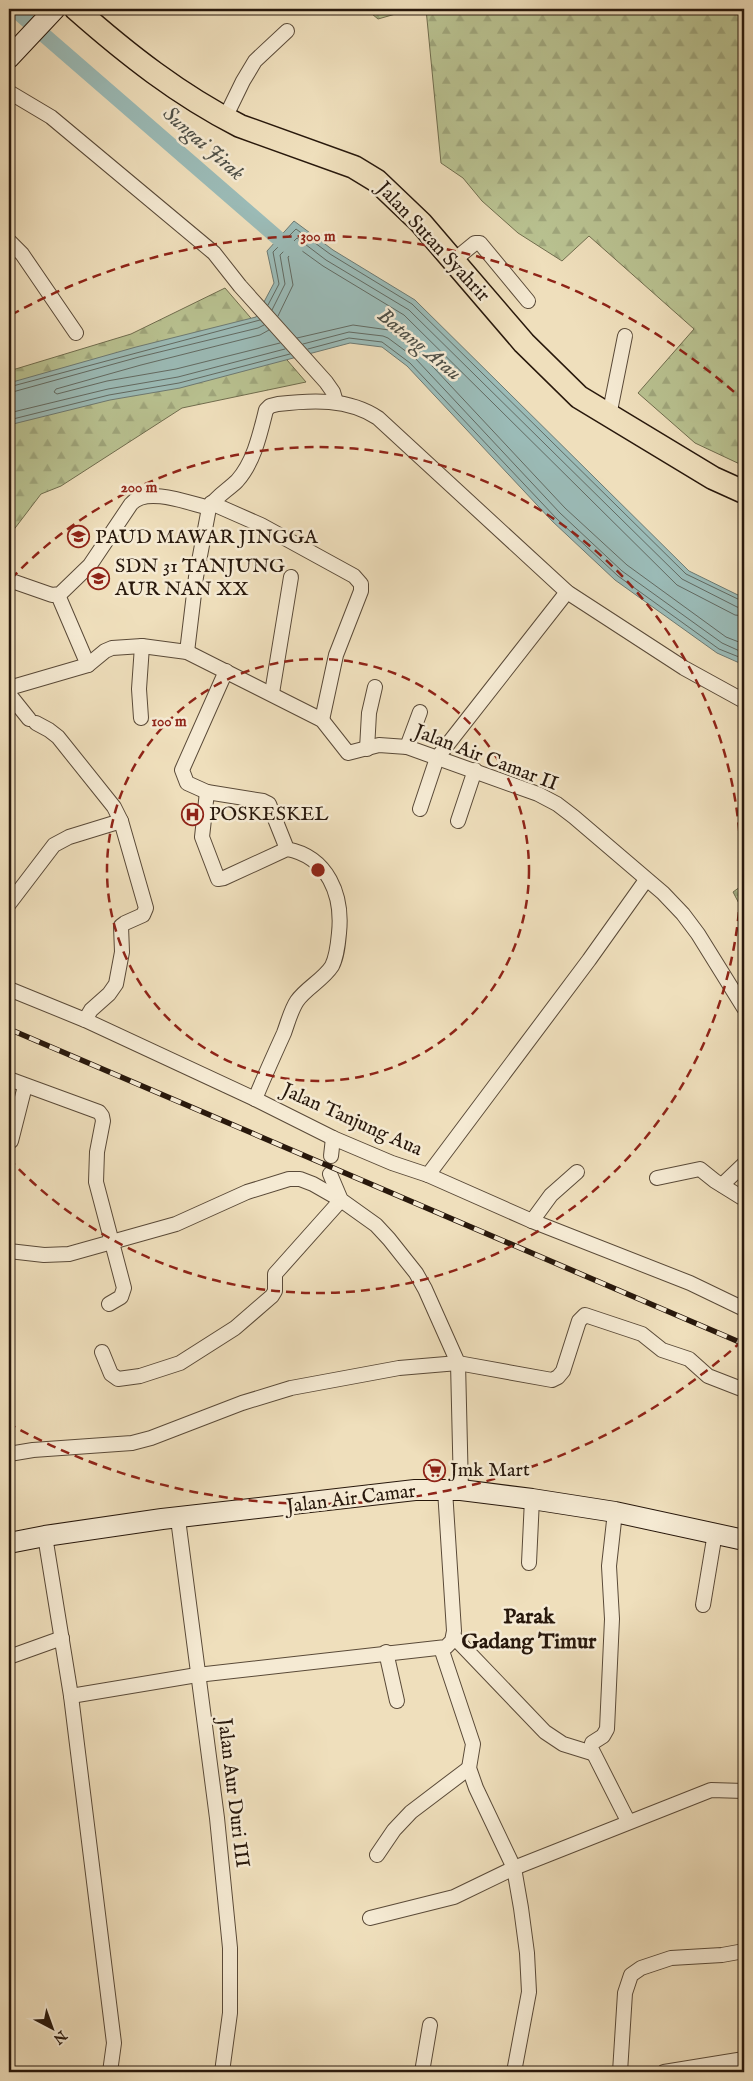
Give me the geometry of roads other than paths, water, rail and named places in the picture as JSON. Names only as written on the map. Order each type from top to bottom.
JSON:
[{"type":"main road","points":[[9,58],[55,9]]},
{"type":"main road","name":"Jalan Sutan Syahrir","points":[[76,9],[156,75],[225,118],[240,126],[368,174],[387,188],[421,223],[537,356],[578,397],[707,475],[744,492]]},
{"type":"main road","name":"Jalan Air Camar","points":[[9,1543],[45,1536],[415,1490],[453,1490],[532,1499],[615,1512],[744,1540]]},
{"type":"street","points":[[225,118],[255,61],[287,31]]},
{"type":"street","points":[[9,92],[51,117],[214,253],[240,286],[326,382],[333,392],[336,402]]},
{"type":"street","points":[[9,241],[15,257],[76,333]]},
{"type":"street","points":[[453,261],[475,243],[480,243],[528,301]]},
{"type":"street","points":[[609,416],[625,336]]},
{"type":"street","points":[[186,652],[196,578],[210,505],[236,482],[249,464],[268,408],[291,402],[336,402],[357,406],[378,418],[567,592],[684,668],[744,702]]},
{"type":"street","points":[[9,580],[52,595],[58,595],[90,565],[131,504],[140,497],[157,496],[210,505],[261,525],[354,576],[361,584],[361,591],[336,655],[322,720]]},
{"type":"street","points":[[272,693],[291,577]]},
{"type":"street","points":[[420,809],[437,758],[567,592]]},
{"type":"street","points":[[9,688],[88,665],[58,595]]},
{"type":"street","points":[[141,718],[139,690],[142,646]]},
{"type":"street","name":"Jalan Air Camar II","points":[[88,665],[108,649],[142,646],[186,652],[226,670],[322,720],[346,752],[384,745],[407,747],[538,794],[557,804],[671,901],[690,923],[744,1008]]},
{"type":"street","points":[[226,670],[182,770],[187,782],[207,792],[263,801],[269,804],[287,848],[307,856],[324,870],[332,882],[340,907],[336,956],[329,970],[298,1000],[255,1099]]},
{"type":"street","points":[[367,749],[369,713],[376,687]]},
{"type":"street","points":[[9,694],[33,721],[49,730],[64,743],[106,796],[121,821],[146,910],[143,915],[121,926],[122,952],[116,984],[109,994],[91,1010],[85,1020]]},
{"type":"street","points":[[407,747],[420,712]]},
{"type":"street","points":[[458,821],[475,770]]},
{"type":"street","points":[[207,792],[202,837],[218,879],[224,878],[287,848]]},
{"type":"street","points":[[9,904],[54,845],[69,838],[121,821]]},
{"type":"street","name":"Jalan Tanjung Aua","points":[[9,989],[85,1020],[255,1099],[333,1138],[392,1163],[428,1174],[589,960],[646,880]]},
{"type":"street","points":[[9,1079],[99,1112],[102,1116],[104,1121],[98,1152],[96,1182],[124,1288],[121,1297],[108,1304]]},
{"type":"street","points":[[11,1142],[25,1086]]},
{"type":"street","points":[[331,1156],[333,1138]]},
{"type":"street","points":[[722,1185],[744,1164]]},
{"type":"street","points":[[657,1178],[696,1168],[702,1169],[744,1199]]},
{"type":"street","points":[[532,1221],[551,1195],[577,1172]]},
{"type":"street","points":[[330,1174],[341,1200]]},
{"type":"street","points":[[428,1174],[532,1221],[690,1282],[744,1308]]},
{"type":"street","points":[[9,1252],[44,1255],[69,1254],[176,1224],[247,1192],[289,1179],[300,1180],[313,1184],[341,1200],[376,1225],[406,1259],[425,1290],[458,1364],[453,1490],[454,1637],[450,1644],[441,1648],[386,1652],[197,1675],[71,1696]]},
{"type":"street","points":[[102,1352],[111,1374],[118,1379],[140,1376],[180,1363],[235,1328],[272,1296],[275,1291],[275,1274],[341,1200]]},
{"type":"street","points":[[9,1454],[33,1450],[132,1443],[151,1438],[242,1402],[291,1388],[398,1368],[458,1364],[548,1380],[555,1379],[563,1371],[579,1321],[588,1314],[642,1334],[662,1350],[689,1359],[708,1376],[744,1390]]},
{"type":"street","points":[[529,1563],[532,1499]]},
{"type":"street","points":[[615,1512],[609,1566],[612,1619],[607,1729],[603,1736],[592,1743],[591,1748],[592,1754],[628,1822]]},
{"type":"street","name":"Jalan Aur Duri III","points":[[178,1519],[217,1818],[230,1948],[230,2013],[222,2072]]},
{"type":"street","points":[[703,1605],[715,1533]]},
{"type":"street","points":[[45,1536],[71,1696],[114,2043],[110,2072]]},
{"type":"street","points":[[454,1637],[545,1732],[563,1744],[592,1754]]},
{"type":"street","points":[[9,1657],[62,1638]]},
{"type":"street","points":[[441,1648],[473,1744],[469,1768],[476,1788],[514,1868],[527,1954],[529,1992],[514,2072]]},
{"type":"street","points":[[386,1652],[397,1700]]},
{"type":"street","points":[[377,1855],[394,1830],[410,1812],[469,1768]]},
{"type":"street","points":[[370,1918],[454,1897],[514,1868],[711,1790],[744,1791]]},
{"type":"street","points":[[620,2072],[625,1993],[631,1975],[641,1968],[671,1958],[722,1955],[744,1951]]},
{"type":"street","points":[[422,2072],[430,2025]]},
{"type":"street","points":[[664,2072],[744,2059]]},
{"type":"water","name":"Batang Arau","points":[[294,221],[333,250],[415,300],[689,571],[744,598],[744,665],[717,653],[615,580],[552,521],[407,366],[382,347],[350,343],[180,388],[110,400],[9,425],[9,383],[136,347],[256,317],[274,283],[267,251]]},
{"type":"waterway","name":"Sungai Jirak","points":[[14,9],[295,251]]},
{"type":"railway","points":[[9,1029],[744,1344]]},
{"type":"place","name":"PAUD MAWAR JINGGA","points":[[79,537]]},
{"type":"place","name":"SDN 31 TANJUNG AUR NAN XX","points":[[99,578]]},
{"type":"place","name":"POSKESKEL","points":[[193,814]]},
{"type":"place","name":"Jmk Mart","points":[[434,1470]]},
{"type":"district","name":"Parak Gadang Timur","points":[[529,1630]]}]
